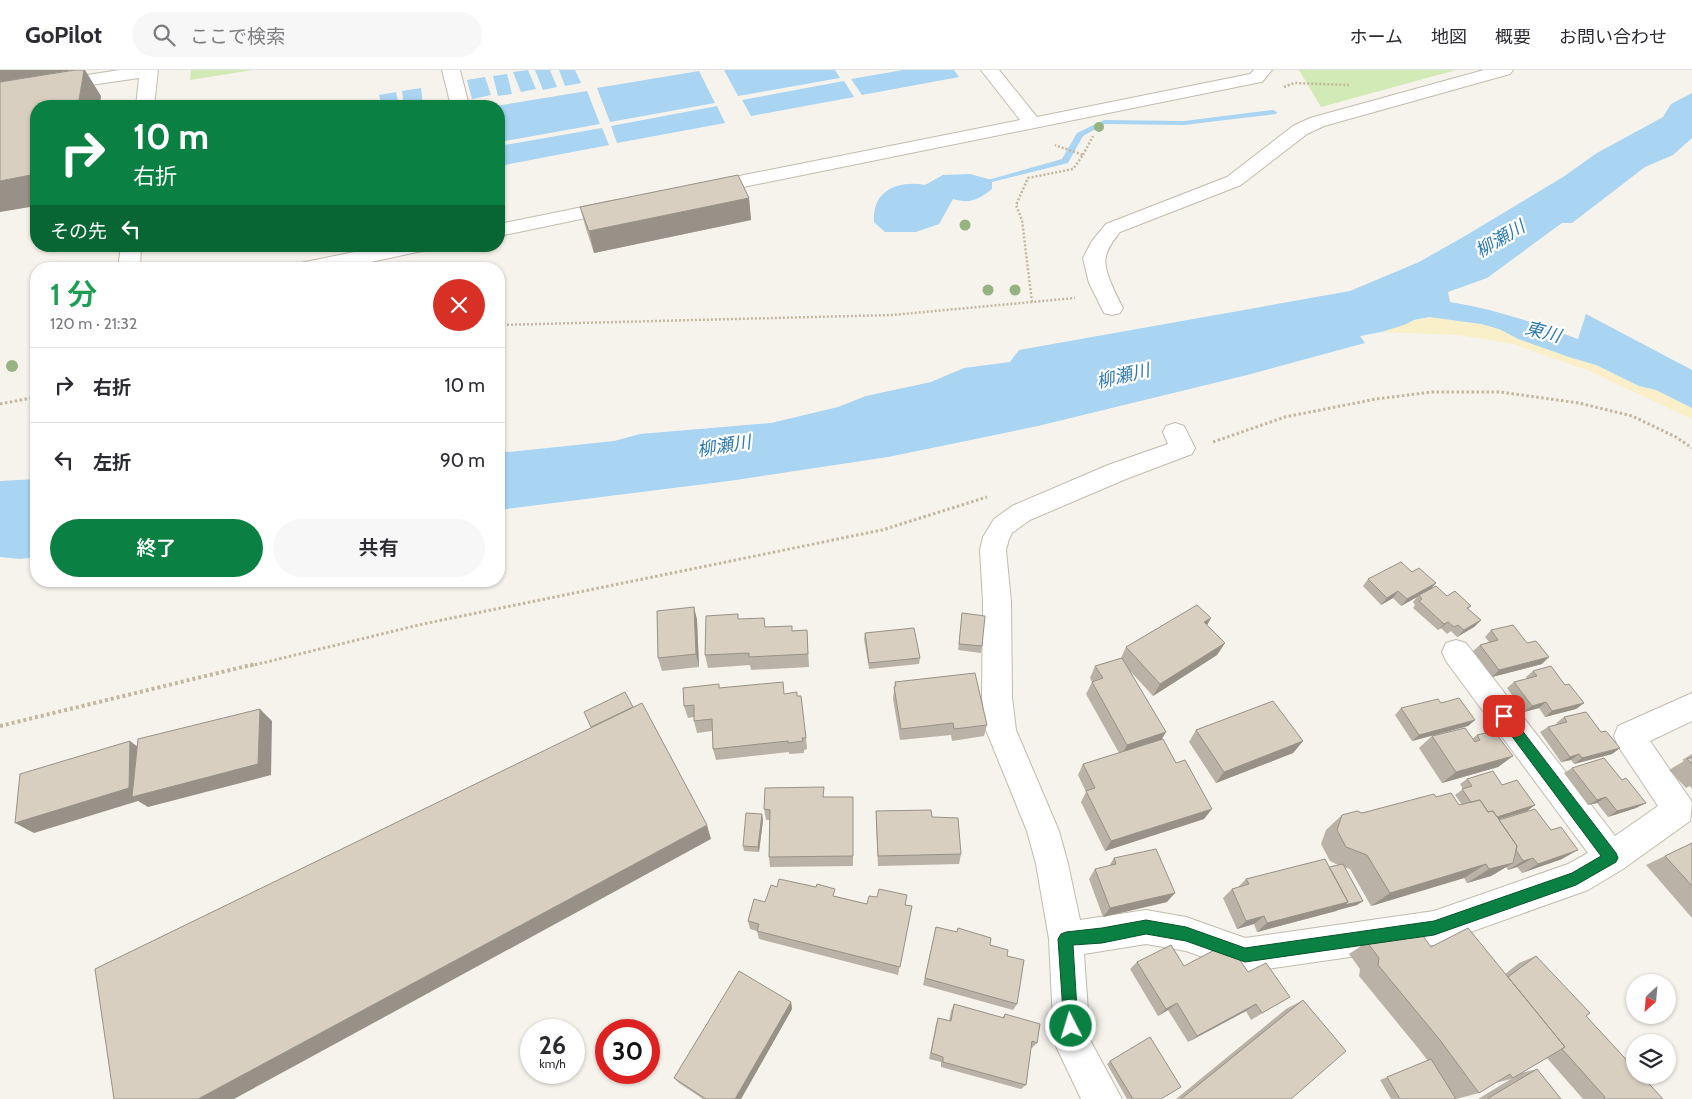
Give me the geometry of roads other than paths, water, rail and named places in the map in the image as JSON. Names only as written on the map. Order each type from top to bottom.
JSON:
[{"type":"street","points":[[0,93],[149,70],[146,100]]},
{"type":"street","points":[[451,70],[458,100]]},
{"type":"street","points":[[990,70],[1032,123]]},
{"type":"street","points":[[683,193],[1256,78],[1263,70]]},
{"type":"street","points":[[1109,302],[1094,266],[1094,258],[1102,241],[1114,228],[1130,220],[1234,181],[1300,130],[1317,122],[1504,70]]},
{"type":"street","points":[[505,229],[635,203]]},
{"type":"street","points":[[339,262],[388,252]]},
{"type":"street","points":[[1092,1092],[1072,1042],[1066,939],[1052,864],[1043,831],[1001,730],[997,697],[997,602],[993,550],[996,538],[1003,526],[1021,513],[1117,472],[1179,440]]},
{"type":"street","points":[[1456,652],[1611,858]]},
{"type":"street","points":[[1066,939],[1102,936],[1146,927],[1186,934],[1245,955],[1434,928],[1576,878],[1611,858],[1679,810],[1629,736],[1692,706]]},
{"type":"water","points":[[528,70],[536,89],[521,92],[513,72]]},
{"type":"water","points":[[535,70],[550,70],[557,87],[543,90]]},
{"type":"water","points":[[559,70],[575,70],[581,83],[565,86]]},
{"type":"water","points":[[724,70],[835,70],[840,78],[738,96]]},
{"type":"water","points":[[903,70],[954,70],[959,77],[862,95],[851,79]]},
{"type":"water","points":[[699,71],[715,103],[610,122],[597,88]]},
{"type":"water","points":[[507,74],[512,94],[498,96],[493,76]]},
{"type":"water","points":[[485,77],[491,95],[472,99],[467,80]]},
{"type":"water","points":[[844,81],[854,97],[751,116],[742,100]]},
{"type":"water","points":[[421,88],[422,100],[403,100],[402,91]]},
{"type":"water","points":[[587,91],[600,124],[505,141],[505,105]]},
{"type":"water","points":[[396,92],[398,100],[380,100],[379,95]]},
{"type":"water","points":[[1692,93],[1692,138],[1673,155],[1645,167],[1572,223],[1562,223],[1487,278],[1448,292],[1450,302],[1483,308],[1515,317],[1578,339],[1586,314],[1692,370],[1692,408],[1656,390],[1639,386],[1596,365],[1518,339],[1499,329],[1481,324],[1429,317],[1414,320],[1381,332],[1360,336],[1365,343],[1247,375],[1038,426],[888,457],[729,481],[505,509],[505,452],[614,441],[640,434],[771,423],[838,407],[866,396],[931,382],[964,368],[1010,362],[1019,350],[1350,291],[1419,262],[1465,236],[1563,177],[1597,153],[1663,117],[1671,104]]},
{"type":"water","points":[[717,106],[725,123],[617,143],[611,126]]},
{"type":"water","points":[[602,128],[609,145],[505,165],[505,145]]},
{"type":"water","points":[[970,174],[992,180],[992,189],[974,200],[953,199],[939,224],[916,232],[885,232],[874,222],[874,211],[877,202],[882,195],[896,186],[905,184],[925,185],[943,175]]},
{"type":"water","points":[[30,479],[30,558],[0,557],[0,481]]},
{"type":"waterway","points":[[992,180],[1065,161],[1080,135],[1104,122],[1184,123],[1273,112]]},
{"type":"water label","name":"柳瀬川","points":[[1500,239]]},
{"type":"water label","name":"東川","points":[[1543,332]]},
{"type":"water label","name":"柳瀬川","points":[[1123,376]]},
{"type":"water label","name":"柳瀬川","points":[[724,446]]}]
